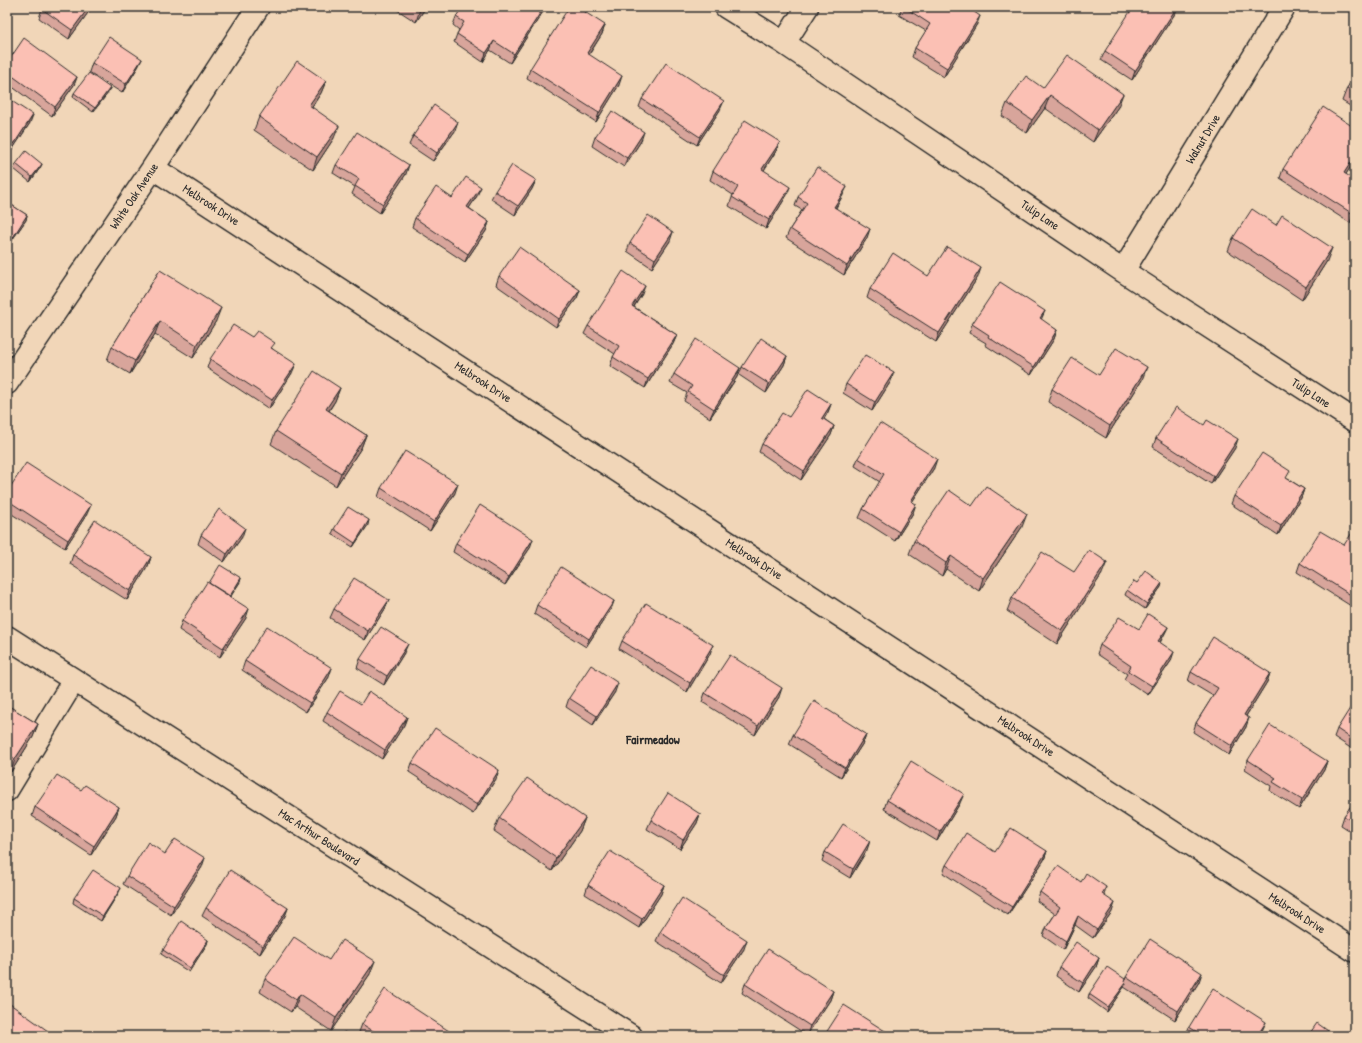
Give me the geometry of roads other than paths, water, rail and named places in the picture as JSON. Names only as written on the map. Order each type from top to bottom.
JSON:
[{"type":"street","name":"White Oak Avenue","points":[[7,383],[153,168],[258,7]]},
{"type":"street","name":"Tulip Lane","points":[[726,7],[784,43],[1123,271],[1355,421]]},
{"type":"street","points":[[784,43],[807,7]]},
{"type":"street","name":"Walnut Drive","points":[[1123,271],[1284,7]]},
{"type":"street","name":"Melbrook Drive","points":[[153,168],[1355,951]]},
{"type":"street","name":"Mac Arthur Boulevard","points":[[7,638],[631,1036]]},
{"type":"street","points":[[7,790],[74,680]]},
{"type":"district","name":"Fairmeadow","points":[[653,739]]}]
